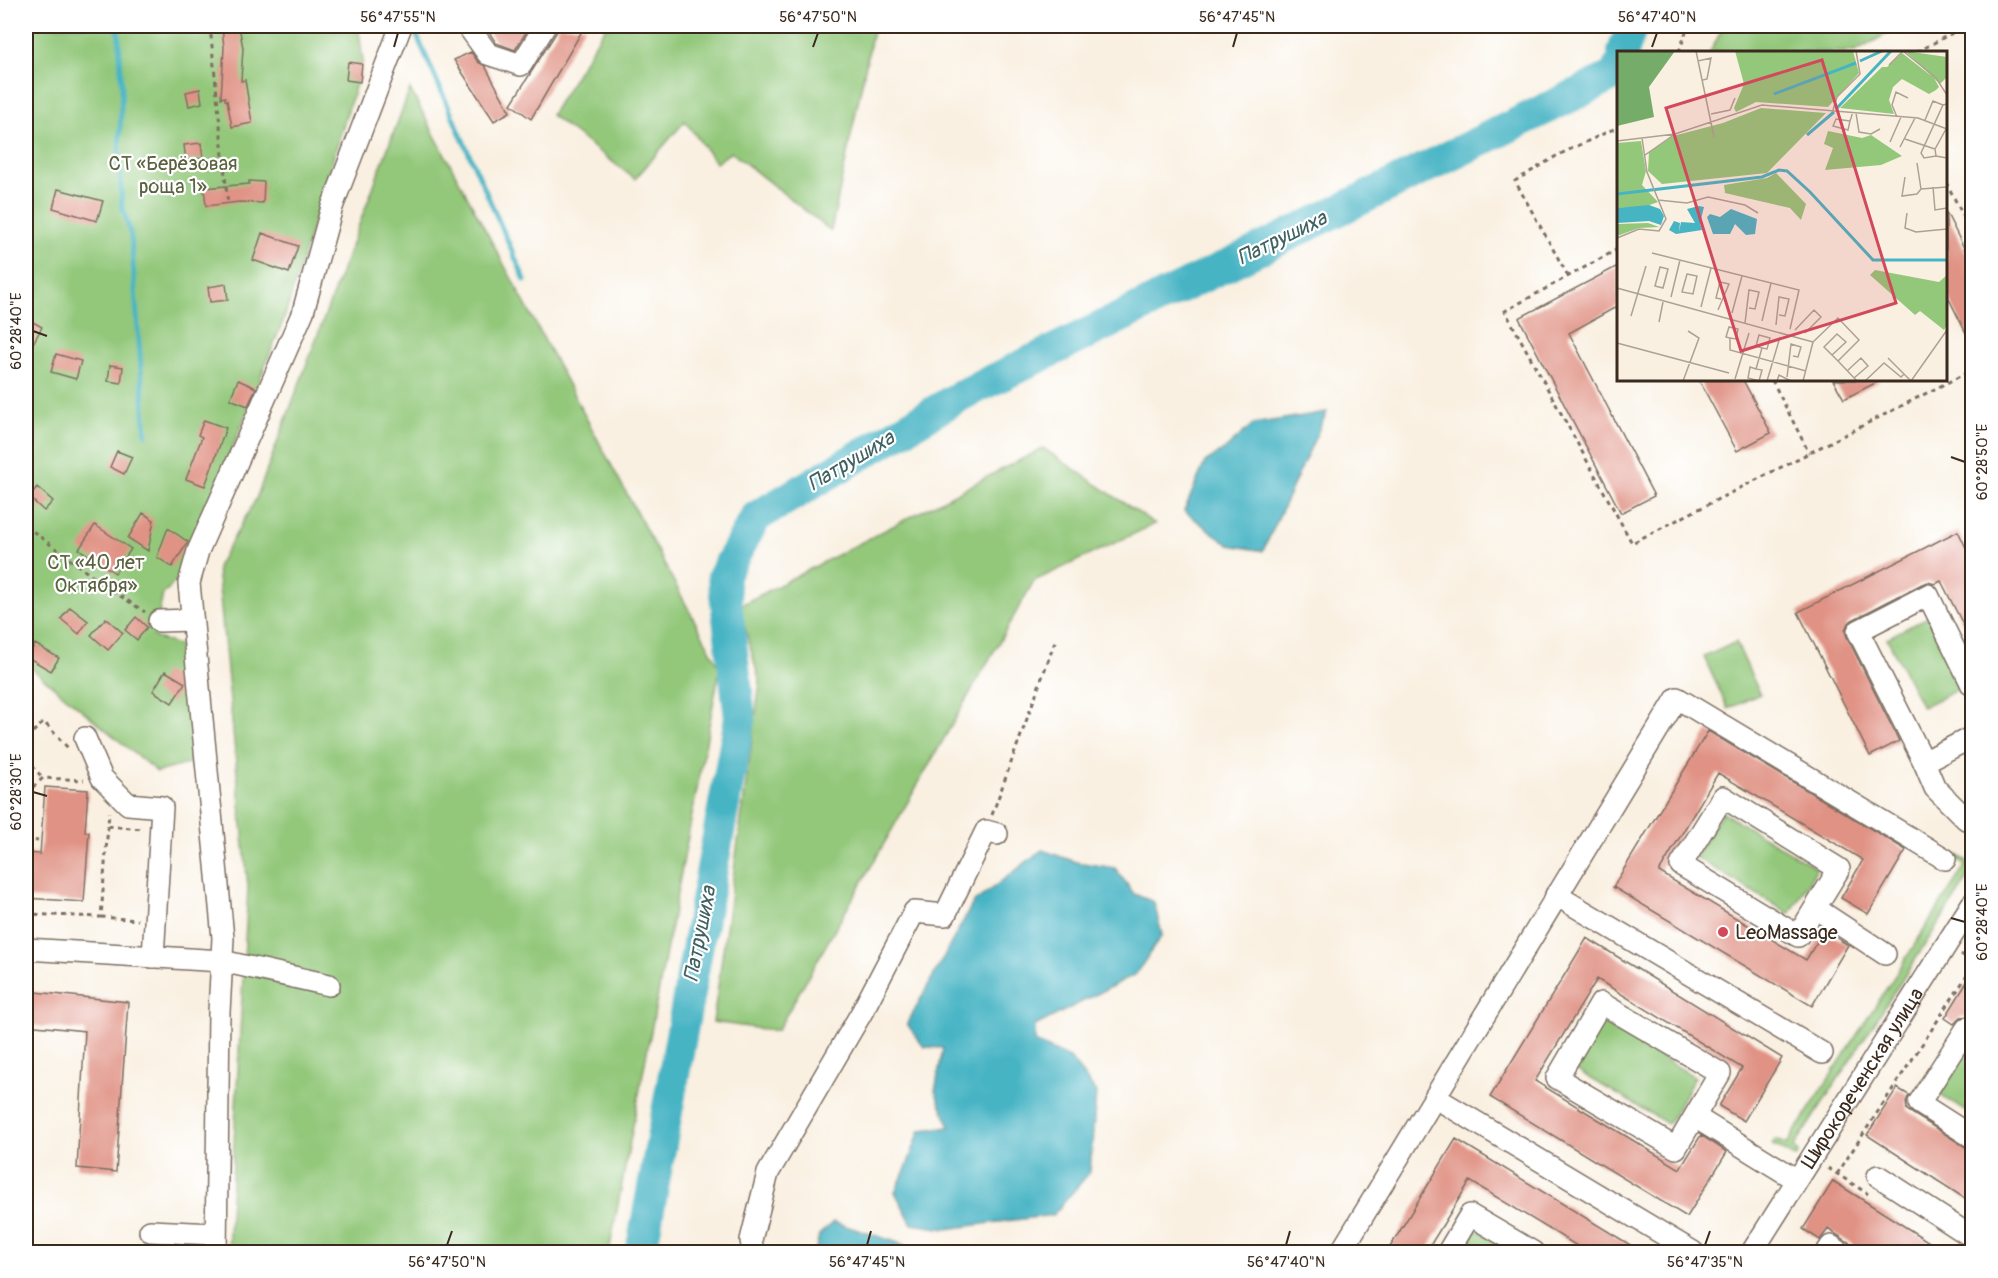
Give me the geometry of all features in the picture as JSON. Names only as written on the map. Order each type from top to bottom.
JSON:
[{"type":"street","points":[[472,26],[470,29],[488,54],[521,65],[544,26]]},
{"type":"street","points":[[150,1231],[216,1243],[219,1012],[223,938],[189,583],[198,552],[303,312],[332,207],[394,27]]},
{"type":"street","points":[[1966,819],[1935,788],[1858,631],[1928,595],[1972,685]]},
{"type":"street","points":[[159,621],[192,620]]},
{"type":"street","points":[[1341,1252],[1677,698],[1945,859]]},
{"type":"street","points":[[1924,762],[1972,737]]},
{"type":"street","points":[[80,747],[102,778],[128,804],[162,807],[153,957]]},
{"type":"street","points":[[1723,797],[1839,868],[1815,908],[1798,936],[1681,865],[1723,797]]},
{"type":"street","points":[[753,1252],[751,1240],[768,1173],[862,1012],[914,912],[945,915],[992,833]]},
{"type":"street","points":[[1556,895],[1822,1053]]},
{"type":"street","name":"Широкореченская улица","points":[[1752,1252],[1972,904]]},
{"type":"street","points":[[1815,908],[1885,954]]},
{"type":"street","points":[[26,949],[222,961],[329,985]]},
{"type":"street","points":[[1601,1003],[1720,1073],[1695,1117],[1676,1148],[1557,1078],[1601,1003]]},
{"type":"street","points":[[1972,1032],[1967,1028],[1919,1103],[1972,1137]]},
{"type":"street","points":[[1436,1098],[1693,1252]]},
{"type":"street","points":[[1695,1117],[1797,1180]]},
{"type":"street","points":[[1878,1176],[1972,1237]]},
{"type":"street","points":[[1448,1252],[1470,1215],[1533,1252]]},
{"type":"street","points":[[1827,1252],[1831,1246],[1840,1252]]},
{"type":"path","points":[[210,26],[228,205]]},
{"type":"path","points":[[1679,51],[1688,26]]},
{"type":"path","points":[[1919,51],[1965,26]]},
{"type":"path","points":[[1568,276],[1515,181],[1558,155],[1617,127]]},
{"type":"path","points":[[1947,184],[1972,233]]},
{"type":"path","points":[[1617,250],[1505,311],[1632,543],[1972,370]]},
{"type":"path","points":[[1773,381],[1809,453]]},
{"type":"path","points":[[26,526],[105,586],[159,621]]},
{"type":"path","points":[[992,833],[1056,639]]},
{"type":"path","points":[[26,738],[44,722],[80,747]]},
{"type":"path","points":[[26,759],[43,778]]},
{"type":"path","points":[[26,793],[43,778],[86,780]]},
{"type":"path","points":[[101,917],[110,806]]},
{"type":"path","points":[[108,826],[161,830]]},
{"type":"path","points":[[26,839],[38,840]]},
{"type":"path","points":[[26,914],[155,921]]},
{"type":"path","points":[[1837,1174],[1972,968]]},
{"type":"green space","name":"СТ «Берёзовая роща 1»","points":[[26,26],[354,26],[359,31],[363,61],[285,316],[182,575],[163,594],[154,637],[187,648],[195,762],[157,772],[26,664]]},
{"type":"green space","points":[[606,26],[874,26],[831,231],[731,152],[716,163],[685,121],[635,179],[551,115]]},
{"type":"green space","points":[[1724,26],[1900,26],[1857,51],[1711,51]]},
{"type":"green space","points":[[410,89],[720,668],[609,1252],[228,1252],[248,887],[217,567],[256,499]]},
{"type":"green space","points":[[1043,448],[1155,524],[1034,581],[777,1031],[713,1022],[760,683],[739,606]]},
{"type":"green space","points":[[1928,617],[1963,687],[1922,707],[1887,638]]},
{"type":"green space","points":[[1736,642],[1760,694],[1728,709],[1704,657]]},
{"type":"green space","points":[[1722,812],[1817,868],[1790,914],[1695,857]]},
{"type":"green space","points":[[1957,855],[1972,864],[1972,872],[1794,1147],[1799,1153],[1796,1158],[1772,1144],[1776,1140],[1787,1144],[1965,866]]},
{"type":"green space","points":[[1598,1020],[1695,1077],[1668,1124],[1571,1067]]},
{"type":"green space","points":[[1970,1045],[1972,1047],[1972,1115],[1940,1095]]},
{"type":"green space","points":[[1476,1229],[1514,1252],[1462,1252]]},
{"type":"water","points":[[1327,412],[1263,551],[1229,545],[1184,511],[1205,462],[1224,450],[1253,424]]},
{"type":"water","points":[[1042,850],[1076,862],[1115,868],[1134,894],[1154,902],[1162,935],[1136,974],[1035,1026],[1035,1042],[1070,1058],[1096,1092],[1090,1172],[1053,1215],[946,1229],[912,1224],[895,1192],[920,1130],[950,1127],[935,1091],[943,1048],[924,1047],[907,1024],[973,903]]},
{"type":"water","points":[[833,1222],[896,1242],[917,1252],[815,1252],[819,1235]]},
{"type":"building","points":[[222,26],[239,26],[243,48],[241,81],[245,80],[252,123],[232,127],[227,100],[225,97],[221,98],[224,48]]},
{"type":"building","points":[[485,26],[530,26],[515,50],[496,43]]},
{"type":"building","points":[[558,26],[585,26],[531,119],[511,104],[556,33]]},
{"type":"building","points":[[471,52],[478,62],[485,66],[510,112],[494,121],[454,60]]},
{"type":"building","points":[[348,62],[362,64],[360,82],[346,80]]},
{"type":"building","points":[[200,89],[202,103],[189,106],[186,92]]},
{"type":"building","points":[[201,143],[203,158],[186,161],[184,145]]},
{"type":"building","points":[[249,181],[264,182],[263,203],[239,202],[206,206],[204,188],[249,184]]},
{"type":"building","points":[[58,189],[103,201],[97,221],[53,208]]},
{"type":"building","points":[[1947,214],[1972,264],[1972,345],[1947,295]]},
{"type":"building","points":[[262,233],[298,246],[289,273],[253,260]]},
{"type":"building","points":[[1617,267],[1617,307],[1569,333],[1654,496],[1621,513],[1519,318]]},
{"type":"building","points":[[226,284],[228,300],[210,302],[208,287]]},
{"type":"building","points":[[26,318],[42,327],[26,356]]},
{"type":"building","points":[[56,354],[81,361],[76,379],[51,372]]},
{"type":"building","points":[[110,365],[123,367],[121,383],[108,381]]},
{"type":"building","points":[[238,380],[256,388],[248,406],[230,399]]},
{"type":"building","points":[[1700,381],[1744,381],[1771,433],[1737,451]]},
{"type":"building","points":[[1834,381],[1879,381],[1844,399]]},
{"type":"building","points":[[204,420],[226,428],[205,486],[186,479],[202,437],[198,435]]},
{"type":"building","points":[[117,451],[132,457],[124,474],[110,467]]},
{"type":"building","points":[[37,487],[53,501],[44,511],[29,497]]},
{"type":"building","points":[[143,513],[154,520],[148,551],[128,538]]},
{"type":"building","points":[[95,525],[131,549],[115,573],[79,549]]},
{"type":"building","points":[[168,528],[188,542],[172,567],[157,557]]},
{"type":"building","points":[[1958,531],[1972,560],[1972,642],[1941,581],[1935,584],[1928,582],[1922,584],[1852,620],[1847,625],[1845,631],[1847,637],[1899,741],[1870,756],[1798,612]]},
{"type":"building","points":[[70,607],[88,621],[79,634],[61,619]]},
{"type":"building","points":[[136,617],[147,627],[137,640],[125,630]]},
{"type":"building","points":[[106,618],[123,633],[108,650],[91,635]]},
{"type":"building","points":[[35,644],[59,658],[51,671],[27,657]]},
{"type":"building","points":[[165,671],[185,683],[172,703],[153,691]]},
{"type":"building","points":[[1708,731],[1906,850],[1868,914],[1841,898],[1863,860],[1718,773],[1659,872],[1806,960],[1824,930],[1848,945],[1812,1006],[1613,887]]},
{"type":"building","points":[[45,787],[88,790],[85,832],[89,832],[84,902],[26,898],[26,853],[40,854]]},
{"type":"building","points":[[1587,938],[1782,1058],[1744,1121],[1719,1106],[1742,1068],[1597,979],[1535,1081],[1680,1169],[1701,1135],[1727,1152],[1687,1217],[1490,1097]]},
{"type":"building","points":[[1972,974],[1972,1012],[1970,1016],[1961,1017],[1954,1024],[1945,1018]]},
{"type":"building","points":[[26,991],[128,1002],[116,1172],[77,1168],[85,1031],[26,1025]]},
{"type":"building","points":[[1897,1088],[1909,1095],[1906,1102],[1907,1110],[1972,1151],[1972,1203],[1867,1135]]},
{"type":"building","points":[[1456,1139],[1642,1252],[1587,1252],[1470,1181],[1426,1252],[1387,1252]]},
{"type":"building","points":[[1833,1181],[1945,1252],[1864,1252],[1828,1229],[1820,1240],[1803,1229]]},
{"type":"waterway","points":[[118,26],[122,85],[119,154],[122,205],[131,236],[146,435]]},
{"type":"waterway","name":"Патрушиха","points":[[1623,51],[1632,26]]},
{"type":"waterway","points":[[413,27],[525,280]]},
{"type":"waterway","name":"Патрушиха","points":[[641,1252],[740,718],[723,576],[756,517],[962,395],[1617,74]]},
{"type":"place","name":"LeoMassage","points":[[1723,932]]},
{"type":"park label","name":"СТ «40 лет Октября»","points":[[96,574]]}]
